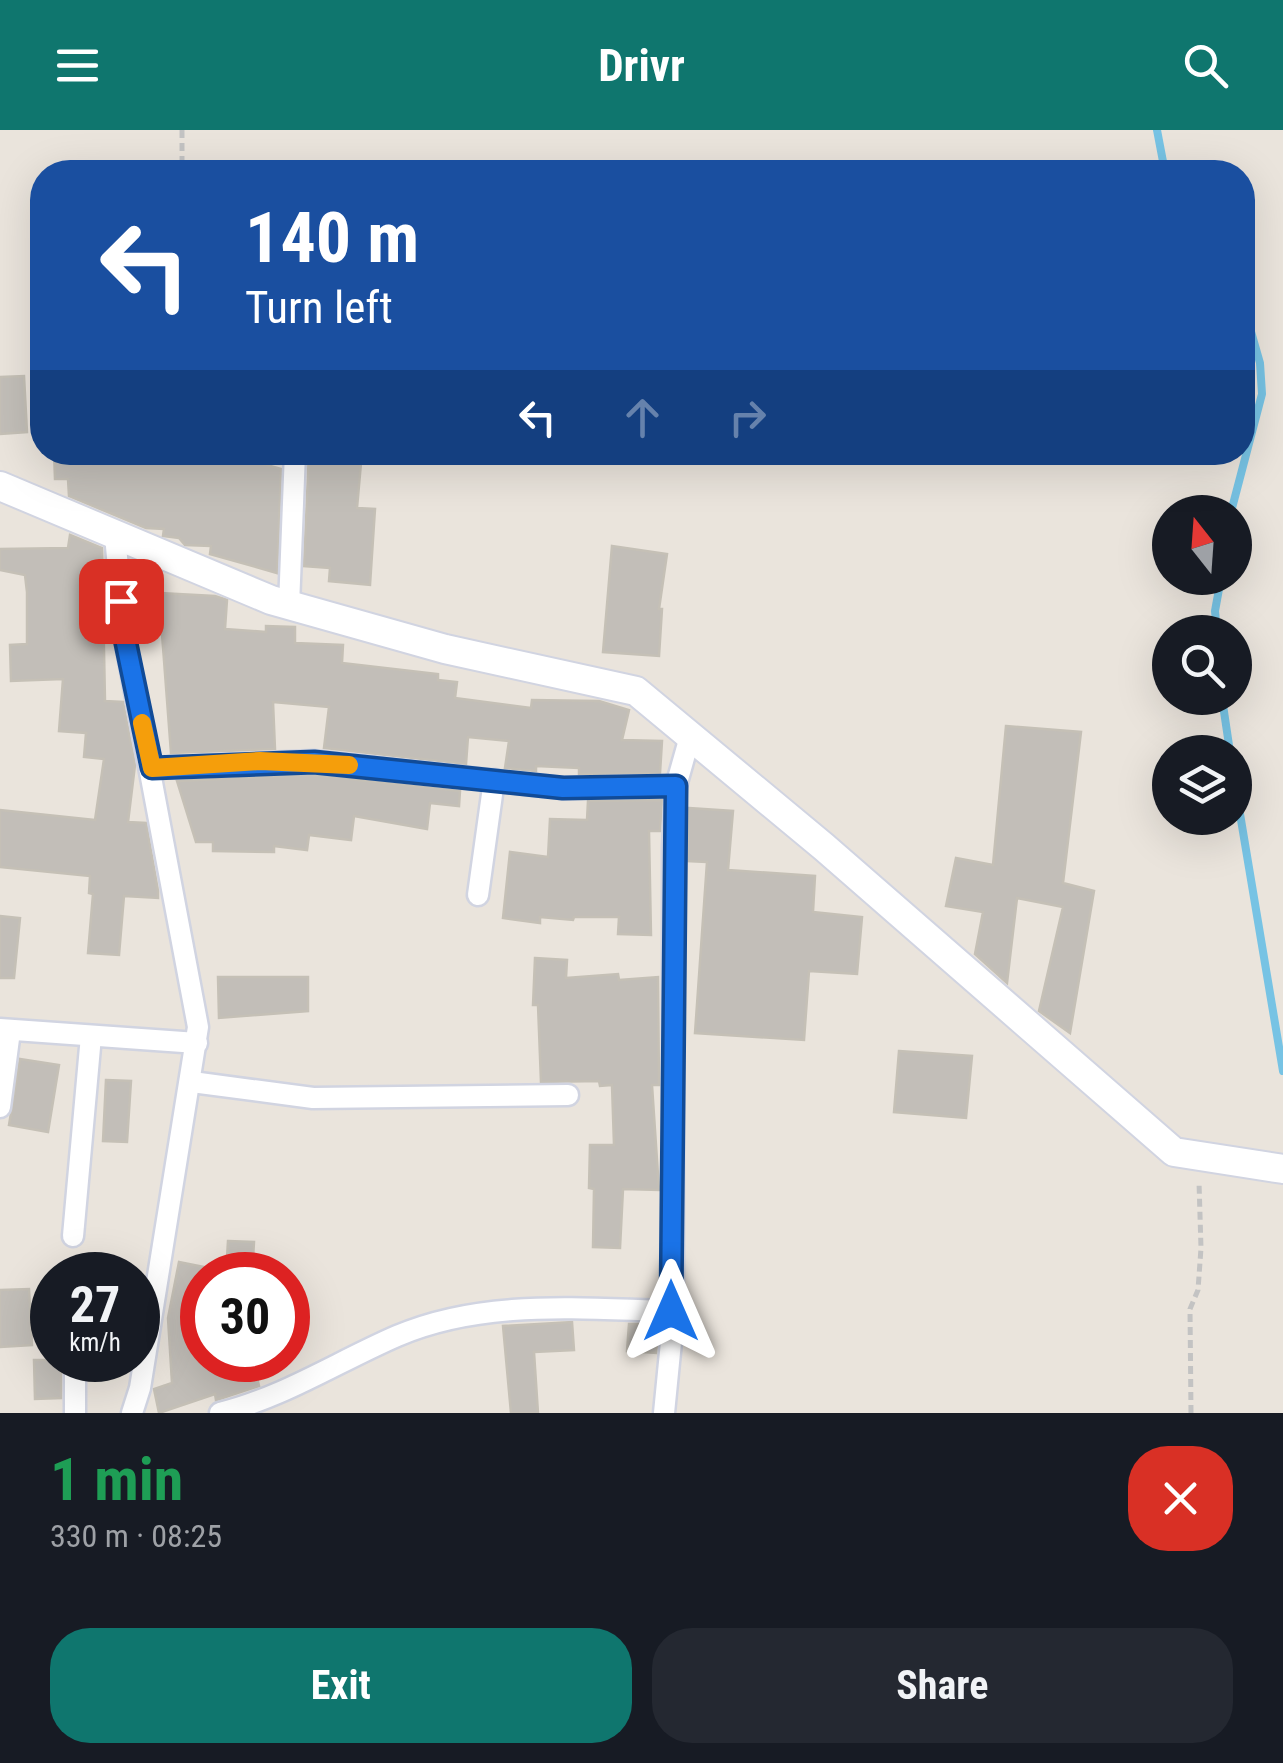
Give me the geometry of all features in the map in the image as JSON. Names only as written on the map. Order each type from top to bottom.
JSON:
[{"type":"street","points":[[290,606],[295,465]]},
{"type":"street","points":[[0,486],[290,606],[445,648],[636,690],[1029,1023],[1174,1152],[1283,1169]]},
{"type":"street","points":[[116,535],[124,634],[188,957],[198,1027],[140,1388],[132,1413]]},
{"type":"street","points":[[664,1413],[671,1311],[676,786],[691,733]]},
{"type":"street","points":[[152,768],[314,762],[563,788],[676,786]]},
{"type":"street","points":[[478,895],[494,780]]},
{"type":"street","points":[[0,1107],[5,1030],[197,1043]]},
{"type":"street","points":[[74,1236],[91,1036]]},
{"type":"street","points":[[192,1082],[313,1098],[568,1095]]},
{"type":"street","points":[[220,1413],[326,1374],[398,1336],[455,1318],[508,1309],[671,1311]]},
{"type":"street","points":[[75,1382],[75,1413]]},
{"type":"path","points":[[182,130],[182,160]]},
{"type":"path","points":[[1191,1413],[1190,1309],[1198,1290],[1199,1184],[1206,1160]]},
{"type":"building","points":[[24,376],[27,432],[0,434],[0,377]]},
{"type":"building","points":[[54,465],[267,465],[281,469],[277,573],[210,554],[211,546],[185,545],[179,538],[163,536],[164,529],[146,528],[69,496],[68,479],[55,479]]},
{"type":"building","points":[[308,465],[361,465],[357,508],[375,509],[370,585],[329,581],[330,568],[304,566]]},
{"type":"building","points":[[70,535],[102,548],[105,701],[123,702],[135,765],[128,822],[146,823],[158,891],[158,898],[124,896],[119,955],[88,953],[93,894],[89,893],[90,876],[0,867],[0,810],[95,820],[104,759],[84,757],[86,733],[59,731],[63,679],[11,681],[10,645],[27,644],[27,592],[25,575],[0,570],[0,549],[68,548]]},
{"type":"building","points":[[612,546],[667,554],[659,609],[659,656],[603,652]]},
{"type":"building","points":[[160,593],[227,600],[225,629],[266,632],[266,626],[295,627],[295,643],[343,645],[342,663],[438,674],[438,680],[457,682],[455,698],[531,708],[532,700],[599,701],[629,710],[622,740],[662,741],[660,773],[579,774],[579,768],[505,768],[509,741],[468,737],[466,764],[324,748],[329,707],[273,702],[275,749],[171,753],[162,634],[158,634]]},
{"type":"building","points":[[1006,726],[1081,732],[1063,883],[1094,891],[1070,1033],[1039,1011],[1063,907],[1017,898],[1007,983],[975,954],[983,912],[946,906],[956,858],[993,865]]},
{"type":"building","points":[[313,775],[460,791],[459,806],[430,803],[427,829],[354,816],[351,840],[309,835],[307,850],[274,846],[274,852],[213,851],[213,842],[196,842],[177,781]]},
{"type":"building","points":[[662,800],[660,831],[649,831],[651,935],[618,934],[619,917],[540,917],[540,923],[503,918],[510,852],[548,857],[550,819],[587,820],[588,801]]},
{"type":"building","points":[[689,808],[733,811],[728,870],[815,876],[813,912],[862,917],[857,974],[809,971],[804,1040],[695,1033],[707,862],[687,861]]},
{"type":"building","points":[[0,916],[20,918],[14,978],[0,978]]},
{"type":"building","points":[[535,958],[567,960],[566,978],[618,974],[619,980],[658,977],[659,1085],[652,1085],[659,1190],[623,1189],[620,1248],[593,1247],[594,1189],[589,1188],[590,1145],[614,1145],[612,1085],[600,1086],[599,1081],[541,1082],[538,1005],[533,1005]]},
{"type":"building","points":[[218,977],[308,977],[308,1011],[219,1018]]},
{"type":"building","points":[[899,1051],[972,1056],[966,1118],[894,1112]]},
{"type":"building","points":[[20,1059],[59,1065],[48,1132],[9,1125]]},
{"type":"building","points":[[106,1080],[131,1081],[127,1142],[103,1141]]},
{"type":"building","points":[[228,1241],[254,1242],[253,1252],[227,1252]]},
{"type":"building","points":[[180,1262],[180,1382],[258,1382],[259,1386],[216,1400],[215,1394],[159,1413],[154,1389],[172,1383],[168,1318]]},
{"type":"building","points":[[29,1289],[30,1345],[0,1347],[0,1290]]},
{"type":"building","points":[[572,1322],[574,1350],[534,1352],[538,1413],[511,1413],[503,1326]]},
{"type":"building","points":[[629,1324],[659,1324],[656,1353],[627,1351]]},
{"type":"building","points":[[35,1382],[61,1382],[61,1398],[35,1399]]},
{"type":"waterway","points":[[1157,130],[1163,160]]},
{"type":"waterway","points":[[1255,346],[1262,394],[1255,421]]},
{"type":"waterway","points":[[1235,495],[1243,465]]},
{"type":"waterway","points":[[1215,615],[1218,595]]},
{"type":"waterway","points":[[1225,715],[1227,735]]},
{"type":"waterway","points":[[1244,835],[1283,1071]]},
{"type":"slow traffic","points":[[142,723],[152,768],[260,761],[349,765]]},
{"type":"route","points":[[121,601],[124,634],[152,768],[314,762],[563,788],[676,786],[671,1311]]}]
